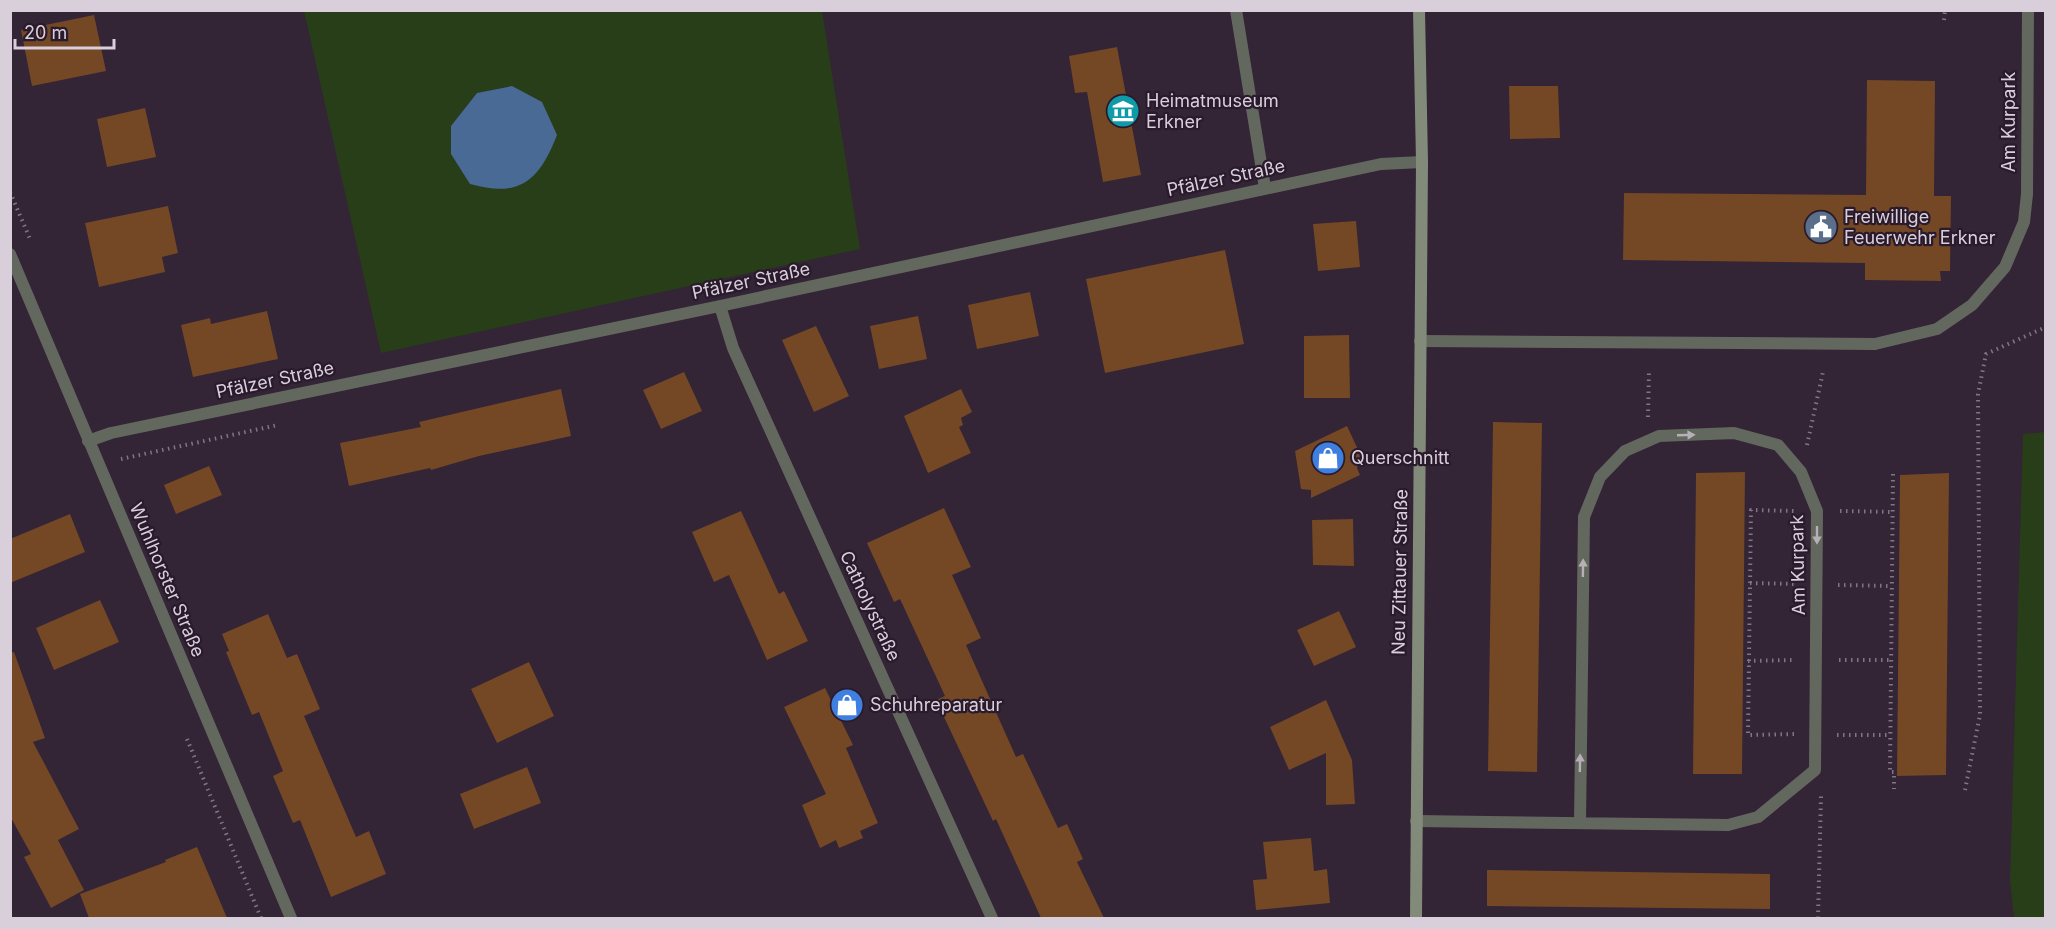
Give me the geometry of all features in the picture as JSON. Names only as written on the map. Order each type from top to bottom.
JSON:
[{"type":"main road","name":"Neu Zittauer Straße","points":[[1416,918],[1422,162],[1419,10]]},
{"type":"street","points":[[1236,10],[1265,188]]},
{"type":"street","name":"Am Kurpark","points":[[1420,341],[1855,345],[1875,344],[1937,329],[1972,305],[2005,267],[2024,222],[2028,10]]},
{"type":"street","name":"Pfälzer Straße","points":[[88,441],[111,433],[720,306],[1265,188],[1381,164],[1422,162]]},
{"type":"street","name":"Wuhlhorster Straße","points":[[10,254],[291,918]]},
{"type":"street","name":"Catholystraße","points":[[720,306],[733,348],[992,918]]},
{"type":"street","name":"Am Kurpark","points":[[1416,821],[1728,825],[1758,817],[1815,770],[1817,511],[1801,472],[1778,445],[1734,433],[1659,436],[1625,451],[1600,477],[1584,517],[1580,822]]},
{"type":"path","points":[[1944,20],[1945,10]]},
{"type":"path","points":[[1965,790],[1980,715],[1976,447],[1978,394],[1986,354],[2046,327]]},
{"type":"path","points":[[1647,441],[1649,370]]},
{"type":"path","points":[[1801,472],[1823,372]]},
{"type":"path","points":[[1893,474],[1890,772],[1894,772],[1894,789]]},
{"type":"path","points":[[1748,735],[1751,510]]},
{"type":"path","points":[[1818,918],[1821,789]]},
{"type":"green space","points":[[304,11],[822,11],[860,249],[381,353]],"holes":[[[511,86],[451,126],[477,93]]]},
{"type":"green space","points":[[2045,432],[2045,918],[2014,918],[2010,881],[2023,434]]},
{"type":"water","points":[[512,86],[542,102],[557,135],[543,164],[526,182],[502,189],[470,184],[451,154],[451,126],[477,93]]},
{"type":"building","points":[[94,15],[106,71],[32,86],[21,30]]},
{"type":"building","points":[[1117,47],[1141,175],[1103,182],[1087,92],[1075,93],[1069,56]]},
{"type":"building","points":[[1867,80],[1935,81],[1934,196],[1951,196],[1950,271],[1940,271],[1941,281],[1865,280],[1865,263],[1623,260],[1624,193],[1866,195]]},
{"type":"building","points":[[1509,86],[1558,86],[1560,138],[1510,139]]},
{"type":"building","points":[[145,108],[156,157],[107,167],[97,119]]},
{"type":"building","points":[[168,206],[178,253],[162,257],[165,272],[99,287],[85,223]]},
{"type":"building","points":[[1356,221],[1360,267],[1318,271],[1313,224]]},
{"type":"building","points":[[1225,250],[1244,344],[1105,373],[1086,279]]},
{"type":"building","points":[[1030,292],[1039,336],[977,349],[968,305]]},
{"type":"building","points":[[267,311],[278,359],[193,377],[181,325],[210,318],[211,324]]},
{"type":"building","points":[[918,316],[927,359],[879,369],[870,326]]},
{"type":"building","points":[[816,326],[849,396],[814,412],[782,340]]},
{"type":"building","points":[[1349,335],[1350,398],[1304,398],[1304,336]]},
{"type":"building","points":[[684,372],[702,411],[661,429],[643,390]]},
{"type":"building","points":[[561,389],[571,436],[479,456],[431,470],[430,468],[349,486],[340,443],[421,427],[419,422]]},
{"type":"building","points":[[961,389],[972,412],[961,418],[963,425],[959,427],[971,453],[928,473],[904,416]]},
{"type":"building","points":[[1493,422],[1542,423],[1537,772],[1488,771]]},
{"type":"building","name":"Querschnitt","points":[[1347,426],[1361,456],[1357,468],[1360,475],[1311,498],[1311,490],[1301,489],[1295,451]]},
{"type":"building","points":[[209,466],[222,495],[176,514],[164,485]]},
{"type":"building","points":[[1745,472],[1742,774],[1693,774],[1696,473]]},
{"type":"building","points":[[1949,473],[1946,775],[1897,776],[1900,475]]},
{"type":"building","points":[[944,508],[971,567],[952,575],[981,638],[966,645],[1016,757],[1023,754],[1058,828],[1067,824],[1083,859],[1077,862],[1104,918],[1041,918],[996,819],[993,821],[936,700],[945,696],[900,599],[894,602],[867,543]]},
{"type":"building","points":[[741,511],[779,594],[784,591],[808,641],[767,660],[729,575],[714,582],[692,532]]},
{"type":"building","points":[[70,514],[85,552],[10,583],[10,539]]},
{"type":"building","points":[[1353,519],[1354,566],[1313,565],[1312,520]]},
{"type":"building","points":[[100,600],[119,642],[54,670],[36,628]]},
{"type":"building","points":[[1339,611],[1356,647],[1314,666],[1297,630]]},
{"type":"building","points":[[268,614],[287,658],[297,654],[320,709],[304,716],[356,837],[369,831],[386,874],[331,897],[300,820],[293,823],[273,776],[283,771],[259,712],[252,715],[226,652],[229,651],[222,634]]},
{"type":"building","points":[[14,652],[45,738],[33,742],[79,829],[58,840],[84,890],[51,908],[24,857],[31,854],[10,816],[10,653]]},
{"type":"building","points":[[529,662],[554,716],[497,743],[471,689]]},
{"type":"building","points":[[825,688],[853,745],[846,748],[878,823],[860,831],[863,838],[839,848],[836,840],[820,848],[802,805],[826,794],[784,707]]},
{"type":"building","points":[[1326,700],[1352,760],[1355,804],[1326,805],[1326,753],[1289,770],[1270,727]]},
{"type":"building","points":[[527,767],[541,803],[474,829],[460,794]]},
{"type":"building","points":[[1311,838],[1314,871],[1327,869],[1330,903],[1256,910],[1253,880],[1267,879],[1263,842]]},
{"type":"building","points":[[197,847],[227,918],[89,918],[80,894],[166,862],[165,860]]},
{"type":"building","points":[[1487,870],[1770,874],[1770,909],[1487,906]]},
{"type":"place","name":"Heimatmuseum Erkner","points":[[1123,111]]},
{"type":"place","name":"Freiwillige Feuerwehr Erkner","points":[[1821,227]]},
{"type":"place","name":"Querschnitt","points":[[1328,458]]},
{"type":"place","name":"Schuhreparatur","points":[[847,705]]}]
